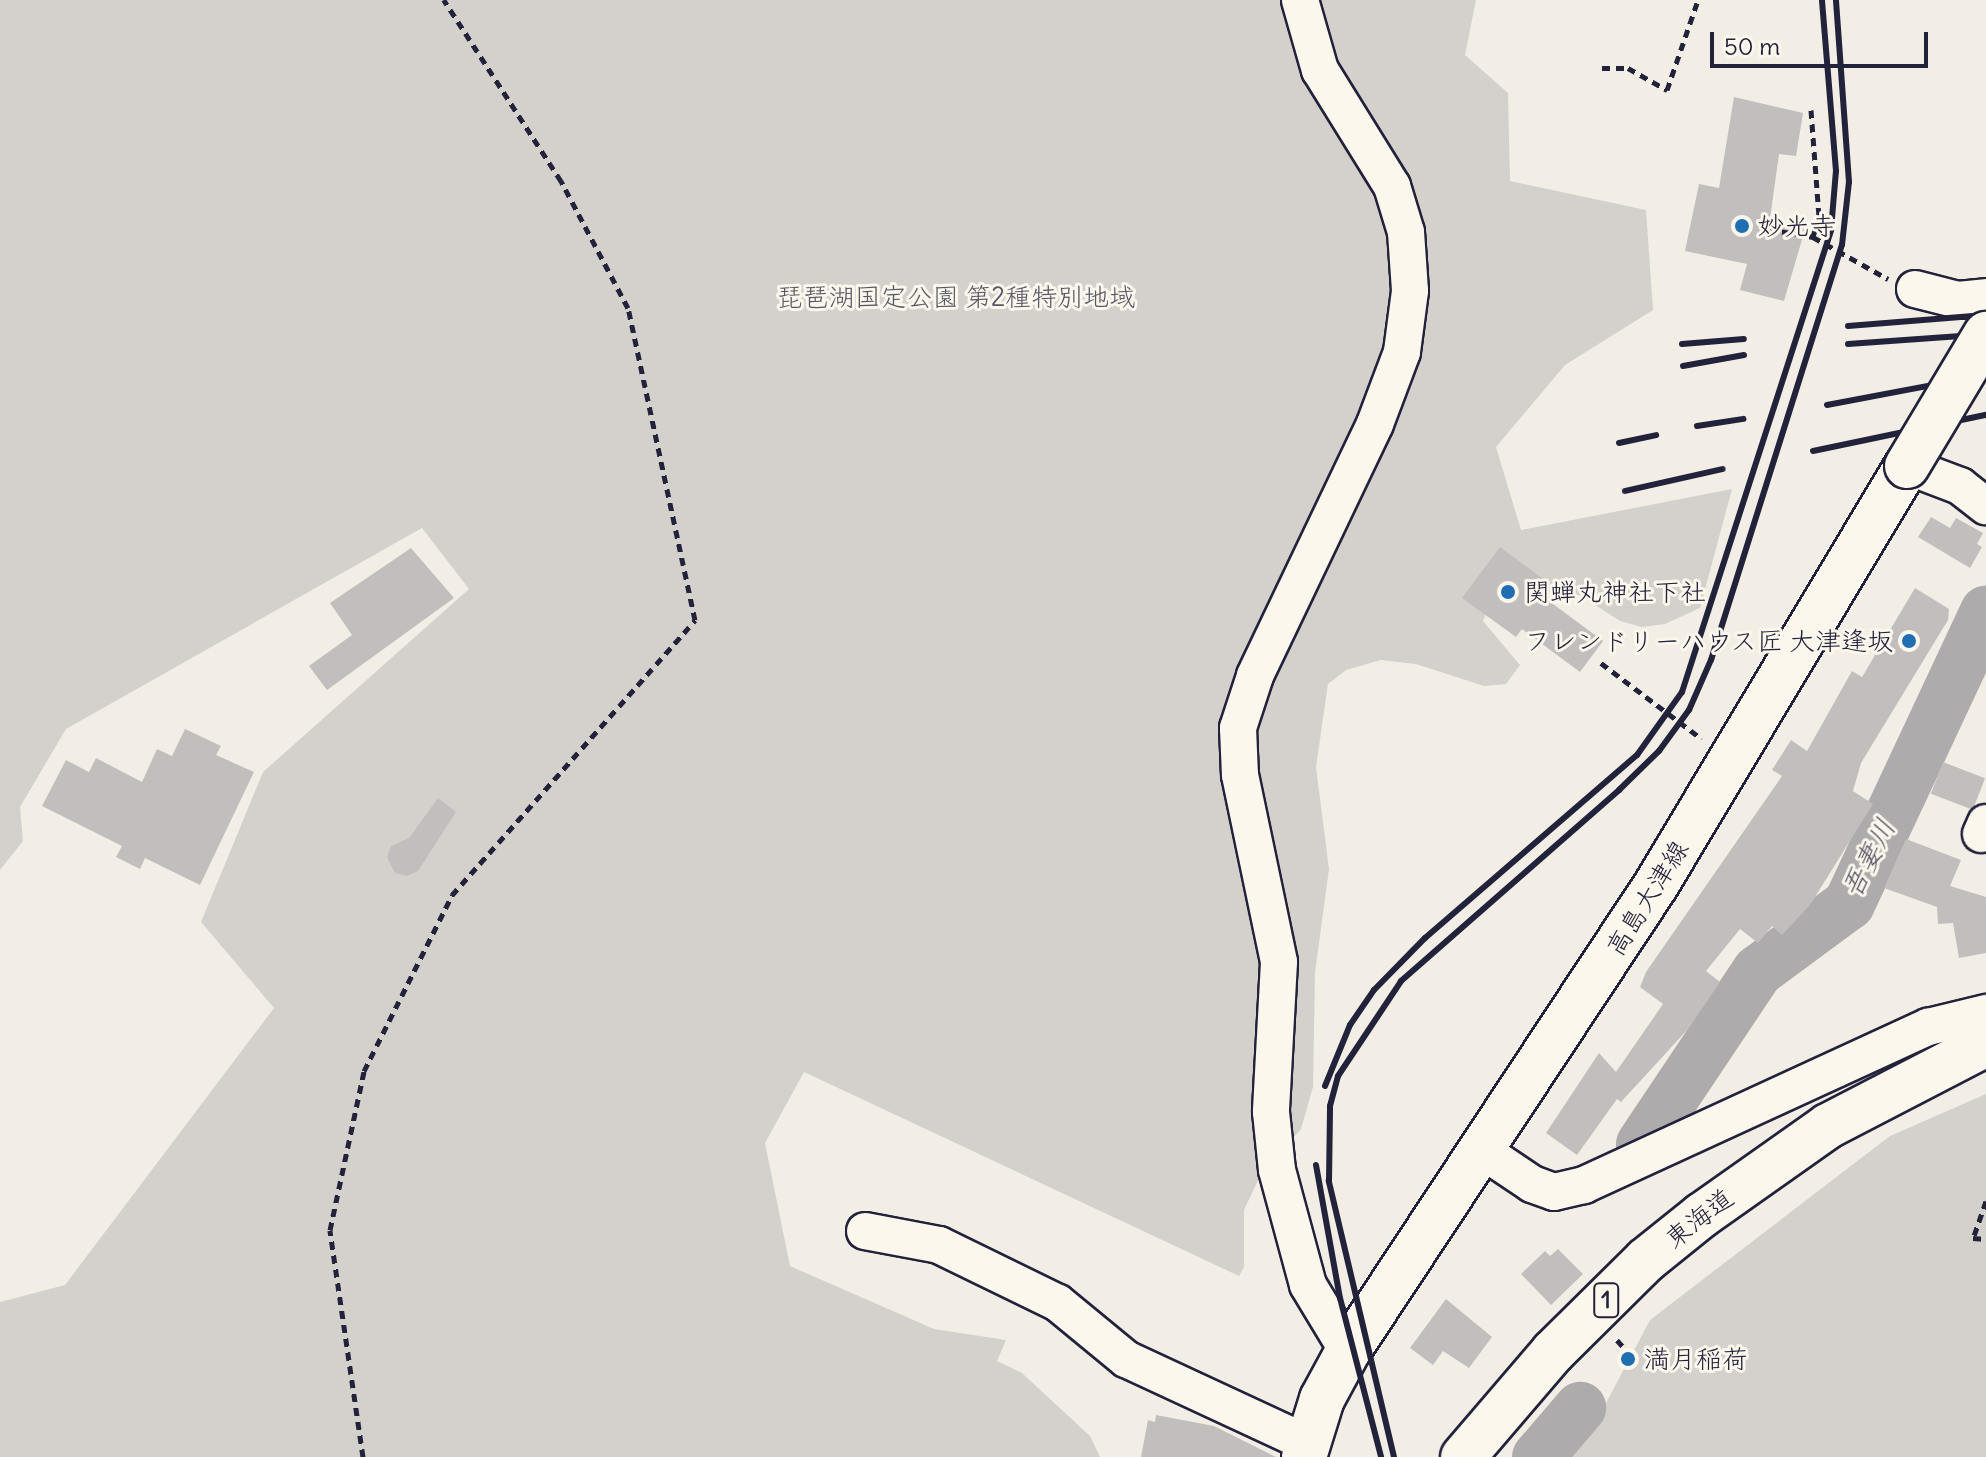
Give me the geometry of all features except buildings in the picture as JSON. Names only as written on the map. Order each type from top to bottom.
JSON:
[{"type":"main road","name":"高島大津線","points":[[1305,1450],[1348,1351],[1656,885],[1986,334]]},
{"type":"main road","name":"東海道","points":[[1463,1457],[1553,1352],[1646,1260],[1702,1215],[1828,1126],[1986,1044]]},
{"type":"street","points":[[1300,0],[1320,70],[1392,186],[1406,232],[1410,291],[1402,352],[1375,424],[1255,676],[1238,728],[1240,775],[1279,962],[1271,1112],[1277,1170],[1308,1285],[1348,1351]]},
{"type":"street","points":[[1915,289],[1958,300],[1986,297]]},
{"type":"street","points":[[1907,466],[1960,486],[1986,506]]},
{"type":"street","points":[[1480,1149],[1532,1184],[1554,1192],[1584,1185],[1928,1027],[1986,1013]]},
{"type":"street","points":[[865,1231],[939,1245],[1058,1303],[1126,1359],[1305,1450]]},
{"type":"path","points":[[363,1457],[330,1230],[364,1071],[452,895],[695,620],[628,308],[561,181],[444,0]]},
{"type":"path","points":[[1602,68],[1628,68],[1667,90],[1698,0]]},
{"type":"path","points":[[1811,110],[1819,217],[1813,237]]},
{"type":"path","points":[[1768,229],[1813,237],[1875,274],[1915,289]]},
{"type":"path","points":[[1601,663],[1707,742]]},
{"type":"path","points":[[1986,1201],[1973,1238],[1986,1239]]},
{"type":"green space","name":"琵琶湖国定公園 第2種特別地域","points":[[0,0],[1476,0],[1465,55],[1508,93],[1510,181],[1646,210],[1653,310],[1565,365],[1496,447],[1521,530],[1732,489],[1700,608],[1665,624],[1642,627],[1620,621],[1580,595],[1497,587],[1483,621],[1520,665],[1506,684],[1484,686],[1416,664],[1381,660],[1346,670],[1328,684],[1316,767],[1329,869],[1315,973],[1313,1087],[1301,1129],[1261,1174],[1244,1210],[1244,1267],[1239,1276],[804,1072],[765,1143],[790,1266],[934,1329],[1006,1340],[997,1361],[1022,1373],[1090,1436],[1100,1457],[0,1457],[0,1302],[65,1285],[274,1008],[201,922],[263,772],[469,589],[422,528],[66,729],[20,807],[23,841],[0,870]]},
{"type":"green space","points":[[1986,1094],[1986,1457],[1568,1457],[1605,1405],[1650,1320],[1890,1136]]},
{"type":"waterway","name":"吾妻川","points":[[1642,1144],[1758,971],[1849,904],[1986,611]]},
{"type":"waterway","name":"吾妻川","points":[[1538,1457],[1580,1408]]},
{"type":"railway","points":[[1325,1086],[1350,1025],[1374,990],[1425,938],[1637,755],[1682,692],[1831,230],[1836,171],[1822,0]]},
{"type":"railway","points":[[1394,1457],[1329,1181],[1330,1106],[1338,1076],[1401,981],[1619,790],[1659,751],[1689,710],[1711,660],[1842,245],[1849,182],[1836,0]]},
{"type":"railway","points":[[1848,326],[1986,315]]},
{"type":"railway","points":[[1848,344],[1986,334]]},
{"type":"railway","points":[[1682,344],[1744,339]]},
{"type":"railway","points":[[1683,366],[1744,355]]},
{"type":"railway","points":[[1827,405],[1986,375]]},
{"type":"railway","points":[[1813,451],[1986,415]]},
{"type":"railway","points":[[1697,426],[1743,419]]},
{"type":"railway","points":[[1619,443],[1656,435]]},
{"type":"railway","points":[[1625,491],[1723,469]]},
{"type":"railway","points":[[1316,1165],[1340,1298],[1381,1457]]},
{"type":"place","name":"妙光寺","points":[[1742,226]]},
{"type":"place","name":"関蝉丸神社下社","points":[[1508,592]]},
{"type":"place","name":"フレンドリーハウス匠 大津逢坂","points":[[1909,641]]},
{"type":"place","name":"満月稲荷","points":[[1628,1359]]}]
